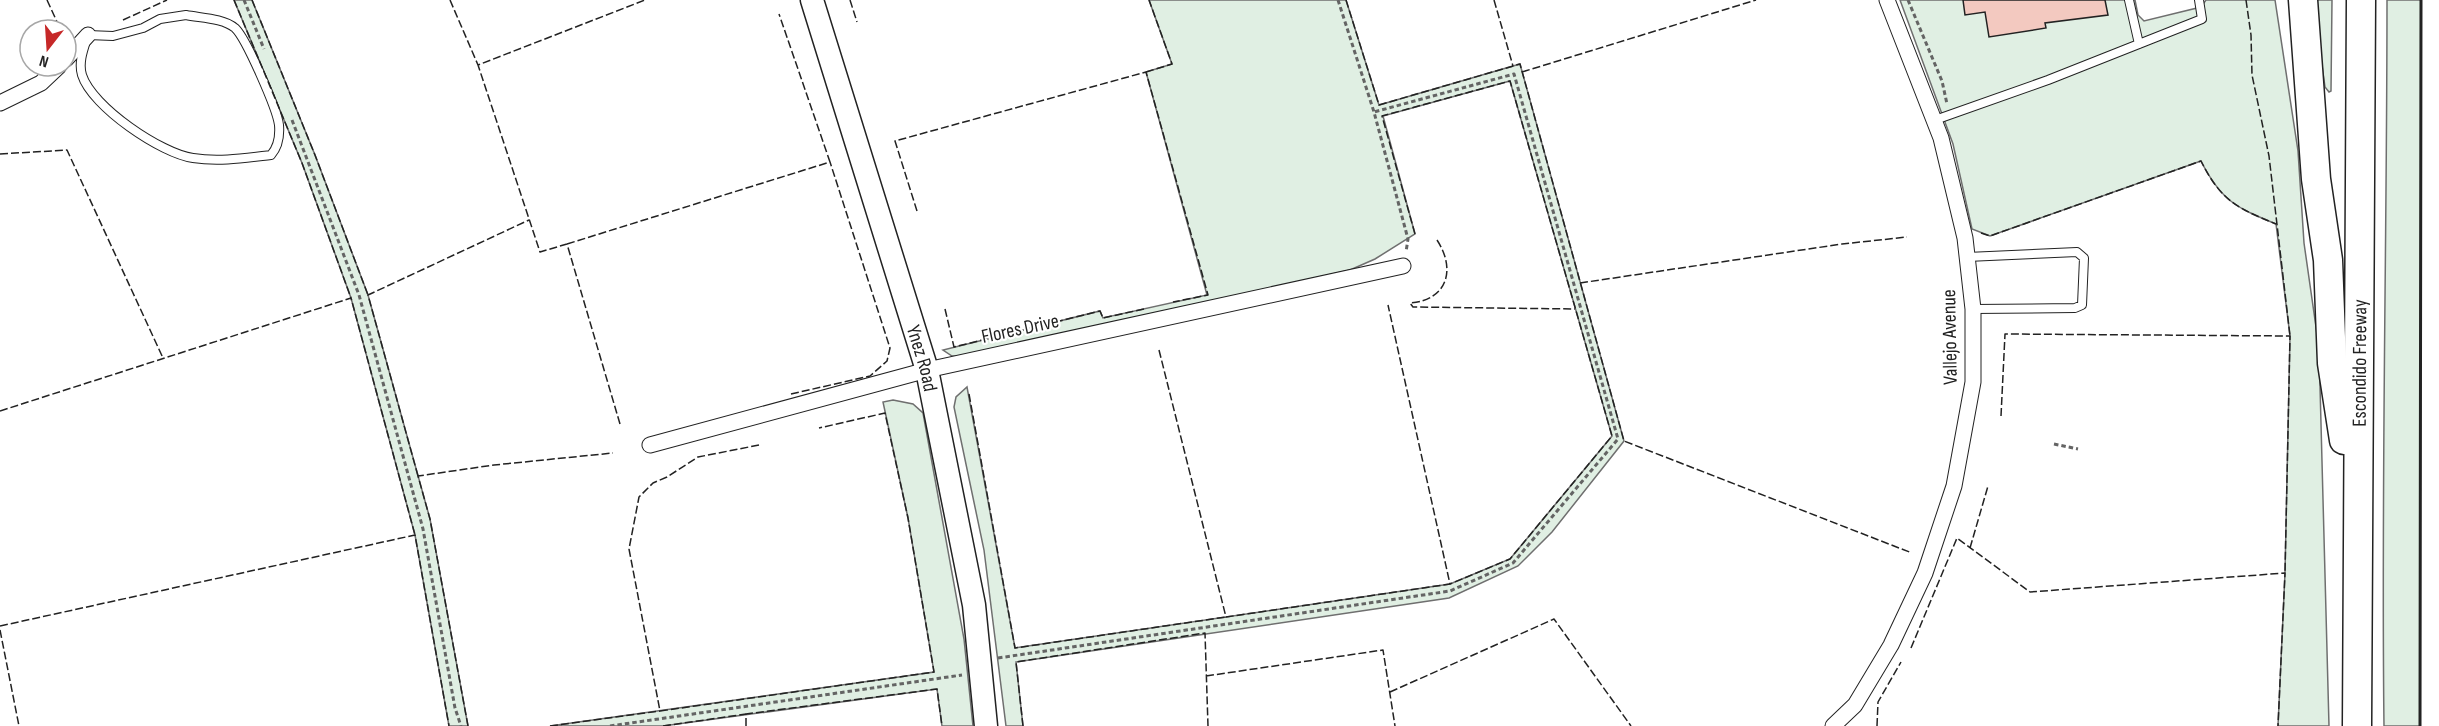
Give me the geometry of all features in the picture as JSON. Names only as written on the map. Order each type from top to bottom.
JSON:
[{"type":"highway","points":[[2303,0],[2316,178],[2328,260],[2332,363],[2358,525]]},
{"type":"highway","name":"Escondido Freeway","points":[[2357,726],[2361,0]]},
{"type":"main road","name":"Ynez Road","points":[[812,0],[927,370],[974,605],[986,726]]},
{"type":"street","name":"Vallejo Avenue","points":[[1833,726],[1855,705],[1890,645],[1925,573],[1954,486],[1973,382],[1973,309],[1965,238],[1944,149],[1942,117],[1887,0]]},
{"type":"street","points":[[78,46],[88,35]]},
{"type":"street","points":[[0,103],[41,83],[46,78]]},
{"type":"street","name":"Flores Drive","points":[[650,445],[927,370],[1403,266]]},
{"type":"lane","points":[[2129,0],[2139,44]]},
{"type":"lane","points":[[1942,117],[2202,19],[2199,0]]},
{"type":"lane","points":[[186,15],[224,21],[236,29],[262,79],[279,125],[278,147],[271,155],[233,160],[192,158],[162,149],[124,123],[99,102],[90,90],[82,74],[82,56],[88,35],[113,36],[143,28],[160,19],[186,15]]},
{"type":"lane","points":[[1967,258],[2078,252],[2084,258],[2082,305],[2075,308],[1973,309]]},
{"type":"path","points":[[244,0],[264,50]]},
{"type":"path","points":[[1338,0],[1374,112],[1408,239],[1403,266]]},
{"type":"path","points":[[1908,0],[1947,97],[1942,117]]},
{"type":"path","points":[[610,726],[895,686],[968,674],[980,665],[998,658],[1450,591],[1513,563],[1618,439],[1514,74],[1374,112]]},
{"type":"path","points":[[289,113],[362,306],[423,529],[455,708],[461,726]]},
{"type":"path","points":[[2054,444],[2078,449]]},
{"type":"green space","points":[[234,0],[252,0],[315,155],[368,295],[430,519],[468,726],[449,726],[415,535],[351,298],[302,163]]},
{"type":"green space","points":[[1149,0],[1346,0],[1379,105],[1520,64],[1624,441],[1552,532],[1518,566],[1449,598],[1016,662],[1023,726],[1006,726],[984,550],[954,407],[956,397],[967,387],[1015,648],[1450,584],[1510,559],[1612,436],[1510,81],[1383,116],[1415,234],[1375,259],[1350,270],[964,357],[952,356],[943,350],[1100,311],[1103,318],[1207,295],[1146,72],[1172,64]]},
{"type":"green space","points":[[1900,0],[2135,0],[2138,15],[2144,21],[2201,7],[2206,0],[2275,0],[2298,151],[2304,243],[2319,348],[2329,726],[2278,726],[2285,573],[2290,336],[2276,224],[2231,202],[2208,175],[2201,161],[1990,236],[1972,229],[1953,144]]},
{"type":"green space","points":[[2313,0],[2332,0],[2331,91],[2329,92],[2325,87]]},
{"type":"green space","points":[[2387,0],[2421,0],[2420,726],[2384,726]]},
{"type":"green space","points":[[893,400],[913,404],[923,413],[964,639],[973,726],[942,726],[937,689],[663,726],[550,726],[934,672],[908,518],[883,402]]},
{"type":"building","points":[[1963,0],[2105,0],[2108,15],[2045,23],[2046,28],[1989,37],[1985,12],[1965,15]]},
{"type":"fence","points":[[47,0],[55,18]]},
{"type":"fence","points":[[123,20],[167,0]]},
{"type":"fence","points":[[234,0],[302,163],[351,298]]},
{"type":"fence","points":[[252,0],[315,155],[368,295]]},
{"type":"fence","points":[[450,0],[478,65]]},
{"type":"fence","points":[[620,424],[567,244],[540,252],[478,65],[645,0]]},
{"type":"fence","points":[[850,0],[857,22]]},
{"type":"fence","points":[[1146,72],[1172,64],[1149,0]]},
{"type":"fence","points":[[1346,0],[1379,105],[1520,64],[1624,441],[1912,553]]},
{"type":"fence","points":[[1494,0],[1513,66]]},
{"type":"fence","points":[[1522,72],[1756,0]]},
{"type":"fence","points":[[2246,0],[2251,35],[2252,75],[2269,156],[2290,336]]},
{"type":"fence","points":[[567,244],[830,162],[779,14]]},
{"type":"fence","points":[[917,211],[895,141],[1146,72],[1208,295],[1173,302]]},
{"type":"fence","points":[[1415,234],[1382,116],[1510,81],[1612,436],[1510,559],[1450,584]]},
{"type":"fence","points":[[0,154],[67,150],[163,358]]},
{"type":"fence","points":[[1981,233],[1990,236],[2201,161],[2208,175],[2231,201],[2240,208],[2276,224]]},
{"type":"fence","points":[[791,394],[870,376],[887,361],[890,348],[830,162]]},
{"type":"fence","points":[[418,476],[368,295],[529,220]]},
{"type":"fence","points":[[1580,283],[1842,244],[1907,237]]},
{"type":"fence","points":[[1437,240],[1446,262],[1445,281],[1433,296],[1423,301],[1410,303],[1413,307],[1575,309]]},
{"type":"fence","points":[[0,411],[351,298],[415,535]]},
{"type":"fence","points":[[1159,350],[1226,617],[1450,584],[1388,305]]},
{"type":"fence","points":[[945,309],[954,347],[1100,311],[1103,318],[1144,309]]},
{"type":"fence","points":[[2001,416],[2005,334],[2290,336],[2285,573]]},
{"type":"fence","points":[[969,394],[1015,648],[1226,617]]},
{"type":"fence","points":[[759,445],[698,457],[667,477],[653,483],[639,497],[629,549],[660,711],[934,672],[908,518],[885,413],[819,428]]},
{"type":"fence","points":[[468,726],[430,519],[418,476],[494,465],[613,453]]},
{"type":"fence","points":[[1970,548],[1988,486]]},
{"type":"fence","points":[[0,626],[415,535],[449,726]]},
{"type":"fence","points":[[1911,648],[1957,538],[2030,592],[2285,573],[2278,726]]},
{"type":"fence","points":[[1390,692],[1554,619],[1631,726]]},
{"type":"fence","points":[[0,630],[19,726]]},
{"type":"fence","points":[[1023,726],[1016,662],[1205,633],[1208,726]]},
{"type":"fence","points":[[1206,676],[1383,650],[1395,726]]},
{"type":"fence","points":[[1877,726],[1878,702],[1901,662]]},
{"type":"fence","points":[[746,726],[746,714],[937,689],[942,726]]},
{"type":"fence","points":[[550,726],[660,711]]},
{"type":"fence","points":[[663,726],[746,714]]},
{"type":"wall","points":[[2420,726],[2421,0]]}]
